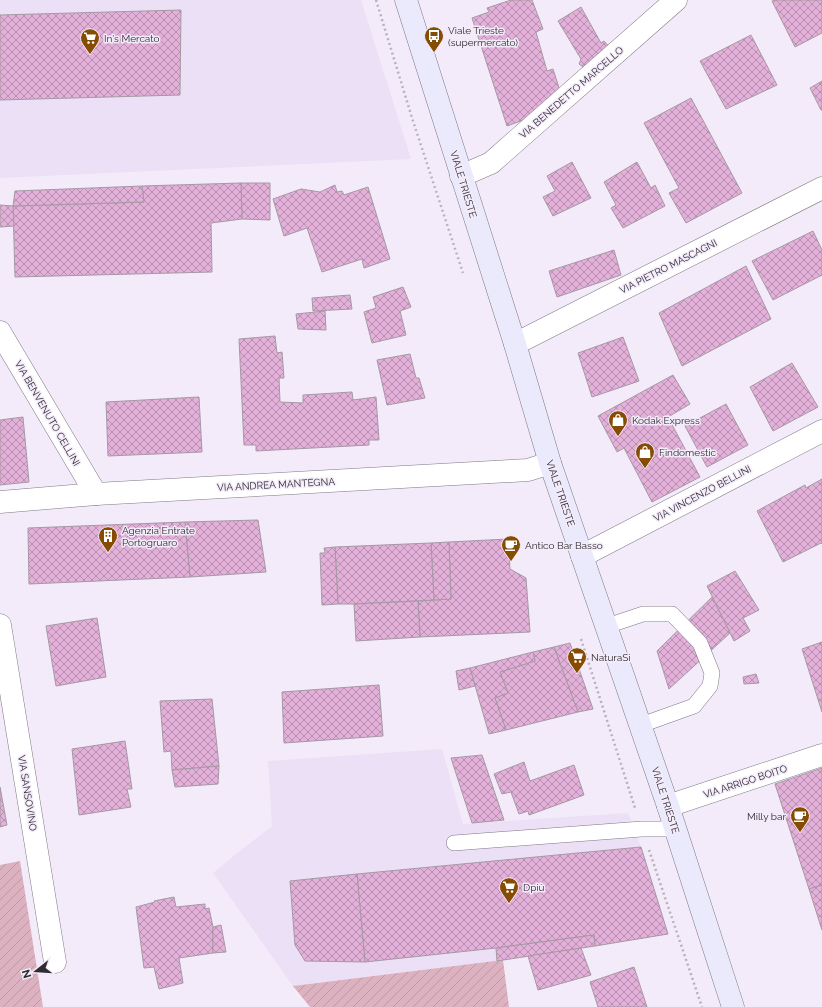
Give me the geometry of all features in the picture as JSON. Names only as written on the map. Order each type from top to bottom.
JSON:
[{"type":"main road","name":"VIALE TRIESTE","points":[[406,0],[515,344],[550,463],[676,829],[733,1007]]},
{"type":"street","name":"VIA BENEDETTO MARCELLO","points":[[461,176],[491,163],[676,0]]},
{"type":"street","name":"VIA PIETRO MASCAGNI","points":[[515,344],[822,188]]},
{"type":"street","name":"VIA BENVENUTO CELLINI","points":[[0,332],[96,494]]},
{"type":"street","name":"VIA VINCENZO BELLINI","points":[[582,556],[822,431]]},
{"type":"street","name":"VIA ANDREA MANTEGNA","points":[[0,502],[96,494],[528,470],[550,463]]},
{"type":"street","name":"VIA SANSOVINO","points":[[0,625],[56,962]]},
{"type":"street","name":"VIA ARRIGO BOITO","points":[[668,806],[822,755]]},
{"type":"lane","points":[[607,626],[643,614],[672,614],[700,643],[712,673],[710,686],[694,706],[641,725]]},
{"type":"lane","points":[[454,843],[642,829],[676,829]]},
{"type":"shaded area","points":[[0,0],[361,0],[411,159],[0,178]]},
{"type":"shaded area","points":[[442,749],[463,824],[628,813],[641,847],[668,934],[497,961],[293,986],[213,873],[272,826],[268,761]]},
{"type":"shaded area","points":[[20,861],[43,1007],[0,1007],[0,865]]},
{"type":"shaded area","points":[[503,960],[509,1007],[310,1007],[293,986]]},
{"type":"building","points":[[511,0],[532,0],[543,29],[536,32],[547,71],[553,69],[562,97],[548,111],[507,126],[472,18],[489,12],[487,8]]},
{"type":"building","points":[[822,0],[822,33],[795,47],[772,1]]},
{"type":"building","points":[[581,7],[601,43],[604,41],[613,51],[589,71],[579,64],[581,59],[558,21]]},
{"type":"building","name":"In's Mercato","points":[[181,10],[180,95],[0,100],[0,15]]},
{"type":"building","points":[[751,35],[777,85],[726,109],[700,61]]},
{"type":"building","points":[[822,81],[822,110],[821,110],[810,88]]},
{"type":"building","points":[[691,98],[742,193],[686,223],[669,193],[679,188],[644,123]]},
{"type":"building","points":[[572,162],[591,198],[553,216],[543,197],[555,191],[547,176]]},
{"type":"building","points":[[637,162],[651,188],[655,185],[665,206],[623,228],[611,208],[616,205],[604,182]]},
{"type":"building","points":[[241,183],[270,183],[270,220],[242,219]]},
{"type":"building","points":[[241,183],[242,219],[211,223],[212,272],[15,277],[13,206],[144,202],[142,186]]},
{"type":"building","points":[[335,185],[337,192],[342,191],[344,195],[368,187],[390,259],[364,268],[362,259],[322,272],[307,228],[284,236],[273,199],[301,189],[320,192]]},
{"type":"building","points":[[142,186],[144,202],[13,206],[15,191]]},
{"type":"building","points":[[0,205],[13,206],[14,226],[0,227]]},
{"type":"building","points":[[813,231],[822,250],[822,275],[773,300],[752,261]]},
{"type":"building","points":[[614,250],[621,275],[557,297],[549,271]]},
{"type":"building","points":[[746,266],[771,319],[682,366],[659,313]]},
{"type":"building","points":[[403,287],[411,307],[400,311],[406,335],[372,343],[364,312],[376,308],[373,297]]},
{"type":"building","points":[[350,295],[352,309],[313,311],[312,298]]},
{"type":"building","points":[[325,311],[326,330],[298,329],[296,314]]},
{"type":"building","points":[[275,336],[277,353],[282,352],[284,378],[279,378],[280,402],[303,403],[303,395],[352,392],[353,400],[376,397],[379,440],[369,440],[369,445],[256,451],[256,445],[244,445],[239,339]]},
{"type":"building","points":[[623,337],[639,381],[592,397],[578,353]]},
{"type":"building","points":[[410,354],[416,378],[419,378],[425,398],[387,405],[377,360]]},
{"type":"building","points":[[792,363],[818,407],[773,431],[750,387]]},
{"type":"building","points":[[673,375],[690,404],[668,417],[700,477],[652,502],[624,448],[617,452],[598,416]]},
{"type":"building","points":[[199,397],[202,452],[108,456],[106,402]]},
{"type":"building","points":[[726,404],[748,445],[707,467],[685,426]]},
{"type":"building","points":[[23,417],[29,482],[0,485],[0,420]]},
{"type":"building","points":[[822,479],[822,544],[821,543],[783,562],[757,511],[805,485],[806,488]]},
{"type":"building","points":[[258,520],[266,572],[190,577],[185,522]]},
{"type":"building","name":"Agenzia Entrate Portogruaro","points":[[185,522],[190,577],[29,584],[28,528]]},
{"type":"building","points":[[508,539],[510,569],[526,578],[530,632],[420,637],[418,601],[451,599],[449,542]]},
{"type":"building","points":[[449,542],[451,599],[434,600],[431,543]]},
{"type":"building","points":[[431,543],[434,600],[338,604],[335,547]]},
{"type":"building","points":[[335,547],[338,604],[322,605],[320,553],[325,553],[324,548]]},
{"type":"building","points":[[735,571],[759,610],[743,618],[750,631],[734,641],[707,586]]},
{"type":"building","points":[[712,597],[730,633],[669,689],[657,651]]},
{"type":"building","points":[[418,601],[420,637],[356,641],[354,604]]},
{"type":"building","points":[[97,618],[106,677],[56,686],[46,626]]},
{"type":"building","points":[[822,642],[822,712],[802,649]]},
{"type":"building","points":[[570,643],[593,709],[578,712],[554,647]]},
{"type":"building","points":[[554,647],[578,712],[506,730],[495,698],[508,693],[500,672],[535,661],[533,652]]},
{"type":"building","points":[[533,652],[535,661],[500,672],[508,693],[495,698],[506,730],[489,734],[470,668]]},
{"type":"building","points":[[470,668],[475,686],[459,690],[456,671]]},
{"type":"building","points":[[756,674],[759,683],[744,684],[743,677]]},
{"type":"building","points":[[379,685],[383,736],[284,743],[282,692]]},
{"type":"building","points":[[212,699],[219,766],[172,770],[171,751],[164,752],[160,701]]},
{"type":"building","points":[[125,741],[132,789],[127,789],[131,807],[79,815],[72,749]]},
{"type":"building","points":[[482,755],[504,820],[472,823],[451,758]]},
{"type":"building","points":[[524,762],[530,781],[574,765],[584,795],[529,815],[528,811],[519,814],[511,792],[502,794],[494,774]]},
{"type":"building","points":[[219,766],[218,784],[175,787],[172,770]]},
{"type":"building","points":[[822,768],[822,885],[809,889],[775,784]]},
{"type":"building","points":[[0,787],[7,825],[0,827]]},
{"type":"building","name":"Dpiù","points":[[641,847],[668,934],[595,946],[594,935],[496,948],[365,962],[357,874]]},
{"type":"building","points":[[357,874],[365,962],[305,961],[295,945],[290,881]]},
{"type":"building","points":[[822,885],[822,930],[809,889]]},
{"type":"building","points":[[174,897],[176,907],[205,904],[205,909],[209,908],[213,927],[213,953],[179,958],[183,983],[159,989],[154,967],[144,968],[136,907],[155,902],[154,901]]},
{"type":"building","points":[[221,925],[226,952],[213,953],[213,927]]},
{"type":"building","points":[[594,935],[595,946],[497,961],[496,948]]},
{"type":"building","points":[[581,948],[591,975],[538,990],[528,956]]},
{"type":"building","points":[[634,967],[647,1007],[598,1007],[590,982]]},
{"type":"place","name":"Viale Trieste (supermercato)","points":[[434,53]]},
{"type":"place","name":"In's Mercato","points":[[90,55]]},
{"type":"place","name":"Kodak Express","points":[[618,437]]},
{"type":"place","name":"Findomestic","points":[[645,469]]},
{"type":"place","name":"Agenzia Entrate Portogruaro","points":[[108,553]]},
{"type":"place","name":"Antico Bar Basso","points":[[511,562]]},
{"type":"place","name":"NaturaSì","points":[[577,674]]},
{"type":"place","name":"Milly bar","points":[[800,833]]},
{"type":"place","name":"Dpiù","points":[[509,904]]}]
